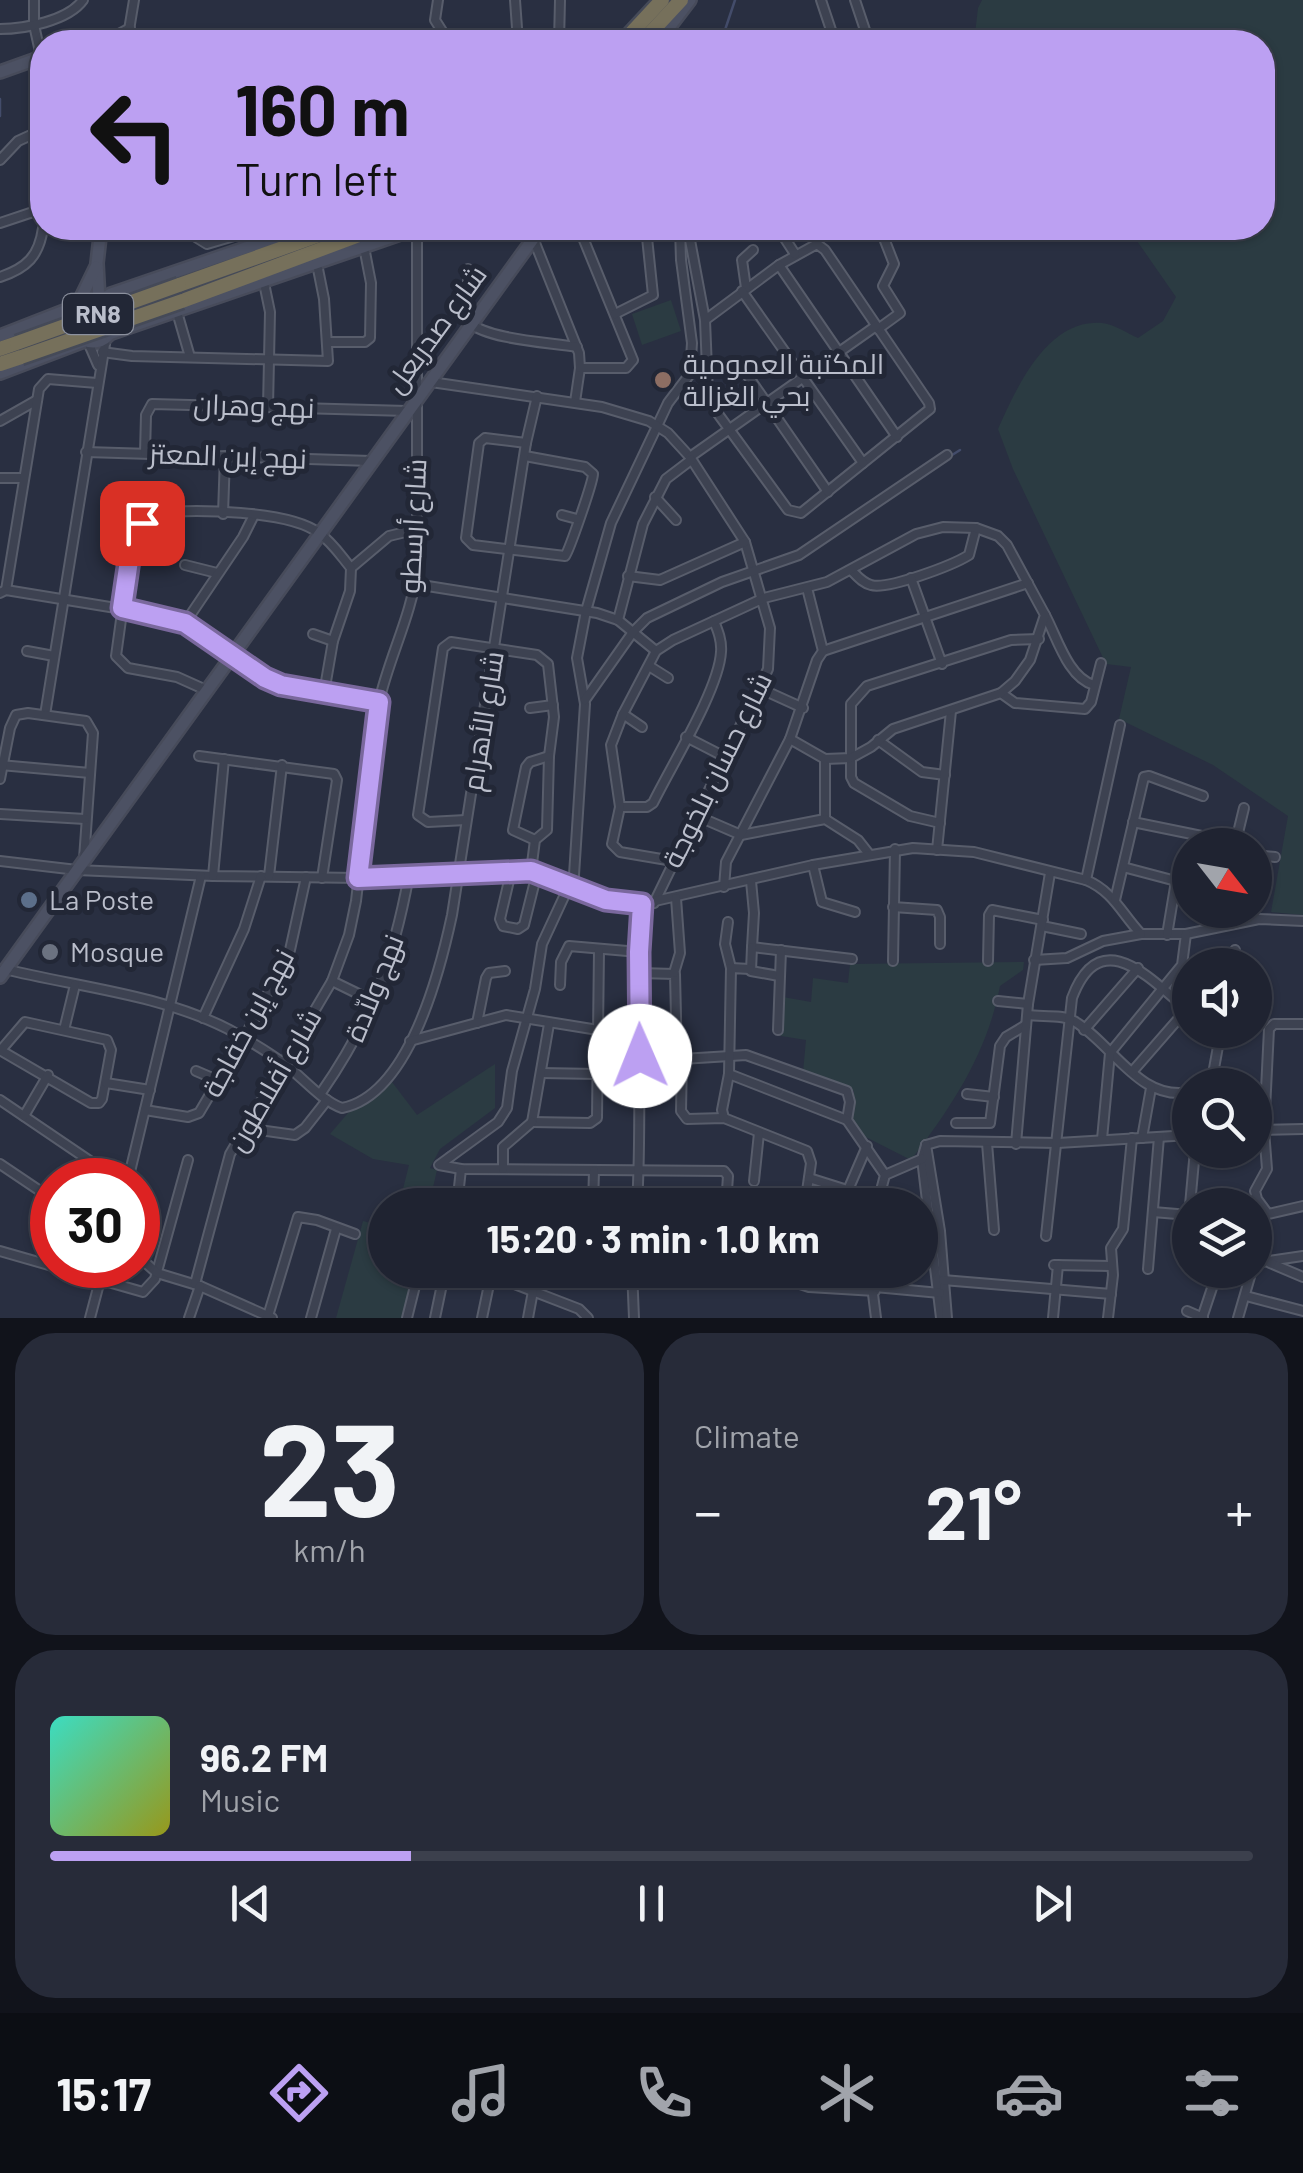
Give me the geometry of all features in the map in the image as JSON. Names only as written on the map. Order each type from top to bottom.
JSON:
[{"type":"highway","points":[[635,30],[662,0]]},
{"type":"highway","points":[[653,30],[681,0]]},
{"type":"highway","name":"RN8","points":[[0,364],[19,350],[179,285],[305,240]]},
{"type":"highway","name":"RN8","points":[[0,349],[19,350],[179,306],[347,240]]},
{"type":"street","points":[[34,0],[35,30]]},
{"type":"street","points":[[0,29],[34,25],[77,8],[82,0]]},
{"type":"street","points":[[126,30],[130,28],[134,0]]},
{"type":"street","points":[[438,0],[436,20],[442,30]]},
{"type":"street","points":[[515,0],[517,30]]},
{"type":"street","points":[[559,30],[560,0]]},
{"type":"street","points":[[625,30],[653,0]]},
{"type":"street","points":[[667,30],[690,0]]},
{"type":"street","points":[[821,0],[831,30]]},
{"type":"street","points":[[855,0],[865,30]]},
{"type":"street","points":[[0,74],[30,64]]},
{"type":"street","points":[[0,160],[18,141],[30,136]]},
{"type":"street","points":[[0,223],[30,213]]},
{"type":"street","points":[[0,278],[26,266],[35,256],[40,240]]},
{"type":"street","points":[[45,715],[96,383],[102,352],[114,324],[112,312],[100,301],[100,240]]},
{"type":"street","points":[[0,336],[86,300],[100,301],[269,240]]},
{"type":"street","points":[[0,373],[108,336],[179,306],[264,283],[384,240]]},
{"type":"street","name":"شارع أرسطو","points":[[358,878],[379,702],[415,584],[423,387],[418,240]]},
{"type":"street","name":"شارع صدربعل","points":[[1,970],[528,240]]},
{"type":"street","points":[[537,240],[577,348],[580,368],[575,402]]},
{"type":"street","points":[[580,368],[626,368],[632,364],[585,240]]},
{"type":"street","points":[[615,314],[654,295],[647,240]]},
{"type":"street","points":[[681,240],[692,360],[688,379],[668,402],[612,523],[577,658],[585,700],[576,857],[570,886],[546,933],[502,1118],[439,1164],[461,1170],[724,1171],[728,1176],[727,1188]]},
{"type":"street","points":[[690,240],[704,320],[708,394],[713,407],[792,512],[801,513],[926,414],[930,406],[823,247],[813,244],[795,254],[704,320]]},
{"type":"street","points":[[786,240],[795,254]]},
{"type":"street","points":[[618,620],[643,524],[666,479],[728,428],[900,313],[883,286],[894,264],[885,241]]},
{"type":"street","points":[[328,342],[365,342],[370,338],[371,283],[364,247]]},
{"type":"street","points":[[753,250],[742,260],[744,290],[863,464]]},
{"type":"street","points":[[97,262],[71,317],[72,328],[86,342],[99,367]]},
{"type":"street","points":[[102,352],[328,360],[317,264]]},
{"type":"street","points":[[779,265],[897,436]]},
{"type":"street","points":[[468,269],[470,323],[486,331],[577,348]]},
{"type":"street","points":[[264,283],[270,312],[268,407]]},
{"type":"street","points":[[179,306],[190,358]]},
{"type":"street","points":[[739,363],[828,492]]},
{"type":"street","points":[[96,383],[48,379],[41,385],[3,592],[64,598],[185,623],[265,678],[297,689],[379,702]]},
{"type":"street","name":"شارع حسان بلخوجة","points":[[423,387],[575,402],[630,413],[658,425],[691,458],[745,542],[764,598],[771,649],[768,669],[654,903]]},
{"type":"street","name":"شارع الأهرام","points":[[324,1097],[346,1108],[389,1078],[410,1041],[441,966],[526,443],[537,396]]},
{"type":"street","points":[[0,421],[37,400]]},
{"type":"street","name":"نهج وهران","points":[[145,453],[146,415],[152,404],[405,410]]},
{"type":"street","points":[[525,456],[592,471],[593,481],[565,556],[474,545],[465,536],[476,449],[485,438],[526,443]]},
{"type":"street","name":"نهج إبن المعتز","points":[[86,452],[369,460]]},
{"type":"street","points":[[223,514],[224,456]]},
{"type":"street","points":[[585,700],[647,618],[667,606],[799,555],[947,456]]},
{"type":"street","points":[[0,478],[24,478]]},
{"type":"street","points":[[655,497],[676,520]]},
{"type":"street","points":[[203,688],[177,677],[135,670],[120,663],[116,656],[132,540],[142,523],[156,513],[276,516],[318,532],[351,568]]},
{"type":"street","points":[[185,623],[254,514]]},
{"type":"street","points":[[562,515],[576,519]]},
{"type":"street","points":[[673,861],[616,850],[612,844],[620,807],[611,746],[656,651],[764,598],[807,588],[852,571],[925,531],[943,527],[988,531],[1007,545],[1072,667],[1081,680],[1094,685]]},
{"type":"street","points":[[852,571],[873,586],[911,578],[968,555],[974,546],[976,528]]},
{"type":"street","points":[[324,693],[333,640],[348,602],[351,568],[389,536],[418,529]]},
{"type":"street","points":[[628,576],[660,580],[745,542]]},
{"type":"street","points":[[185,565],[217,573]]},
{"type":"street","points":[[911,578],[942,664]]},
{"type":"street","points":[[415,584],[618,620],[656,651]]},
{"type":"street","points":[[823,650],[1028,584]]},
{"type":"street","points":[[724,887],[724,868],[790,739],[823,650],[807,588]]},
{"type":"street","points":[[790,739],[824,759],[851,758],[900,726],[1000,693],[1023,671],[1039,639],[1045,615]]},
{"type":"street","points":[[620,807],[651,806],[686,737],[718,669],[721,641],[714,621]]},
{"type":"street","points":[[313,634],[333,640]]},
{"type":"street","points":[[940,822],[910,816],[856,785],[851,776],[850,710],[867,686],[1010,640],[1039,639]]},
{"type":"street","points":[[466,820],[428,822],[418,815],[443,648],[451,642],[537,655],[546,660],[552,704],[547,830],[535,840],[534,872],[524,924],[518,929],[500,922],[511,872]]},
{"type":"street","points":[[27,652],[54,656]]},
{"type":"street","points":[[1000,693],[1015,704],[1081,710],[1090,706],[1101,663]]},
{"type":"street","points":[[648,666],[668,678]]},
{"type":"street","points":[[761,690],[803,708]]},
{"type":"street","points":[[530,708],[552,704]]},
{"type":"street","points":[[937,850],[951,712]]},
{"type":"street","points":[[623,714],[642,727]]},
{"type":"street","points":[[0,779],[16,715],[82,719],[89,725],[93,734],[79,862]]},
{"type":"street","points":[[1086,880],[1120,726]]},
{"type":"street","points":[[686,737],[725,758]]},
{"type":"street","points":[[878,740],[922,772],[945,775]]},
{"type":"street","points":[[200,756],[328,772],[338,780],[322,878]]},
{"type":"street","points":[[535,840],[513,830],[526,766],[549,756]]},
{"type":"street","points":[[824,759],[824,820]]},
{"type":"street","points":[[214,876],[224,760]]},
{"type":"street","points":[[1,765],[90,773]]},
{"type":"street","points":[[203,1018],[265,876],[282,766]]},
{"type":"street","points":[[1115,900],[1146,776],[1204,796]]},
{"type":"street","points":[[1239,828],[1244,808]]},
{"type":"street","points":[[0,814],[85,819]]},
{"type":"street","points":[[697,816],[740,835],[824,820],[858,840],[869,854]]},
{"type":"street","points":[[1133,822],[1172,830]]},
{"type":"street","points":[[0,862],[79,862],[201,876],[358,878],[534,872],[606,900],[642,904],[869,854],[895,850],[974,852],[1101,887],[1141,934]]},
{"type":"street","points":[[892,961],[895,850]]},
{"type":"street","points":[[1272,856],[1276,856]]},
{"type":"street","points":[[814,865],[822,902],[856,912]]},
{"type":"street","points":[[1123,867],[1176,881],[1167,934]]},
{"type":"street","points":[[1016,1144],[1028,1004],[1050,873]]},
{"type":"street","name":"نهج ولاّدة","points":[[245,1128],[295,1135],[305,1128],[374,1002],[396,940],[409,875]]},
{"type":"street","points":[[133,1158],[201,876]]},
{"type":"street","name":"نهج إبن خفاجة","points":[[145,1110],[194,1116],[204,1106],[290,950],[306,877]]},
{"type":"street","name":"شارع أفلاطون","points":[[189,1318],[224,1170],[332,981],[349,936],[358,878]]},
{"type":"street","points":[[750,969],[754,913],[751,881]]},
{"type":"street","points":[[676,898],[680,954],[674,973],[684,1116],[694,1120],[724,1118],[807,1151],[811,1163],[808,1188]]},
{"type":"street","points":[[638,1188],[642,904]]},
{"type":"street","points":[[893,908],[936,910],[940,917],[940,944]]},
{"type":"street","points":[[988,960],[992,910],[1081,934]]},
{"type":"street","points":[[1034,960],[1067,958],[1103,941],[1141,934],[1186,934],[1259,920],[1303,921]]},
{"type":"street","points":[[724,1118],[732,968],[726,944],[728,922]]},
{"type":"street","points":[[1102,1139],[1110,1053],[1182,965],[1186,934]]},
{"type":"street","points":[[560,986],[566,948],[572,945],[639,952]]},
{"type":"street","points":[[752,947],[852,959]]},
{"type":"street","points":[[532,1122],[593,1122],[599,1111],[598,950]]},
{"type":"street","points":[[778,1030],[781,950]]},
{"type":"street","points":[[1046,1236],[1072,998],[1078,982],[1090,968],[1116,960],[1138,968],[1172,997]]},
{"type":"street","points":[[732,968],[778,976]]},
{"type":"street","points":[[1084,1030],[1138,968]]},
{"type":"street","points":[[1,970],[203,1018],[284,1064],[324,1097]]},
{"type":"street","points":[[477,1023],[486,978],[496,971],[505,971]]},
{"type":"street","points":[[639,973],[674,973]]},
{"type":"street","points":[[332,981],[374,1002]]},
{"type":"street","points":[[64,1030],[75,985]]},
{"type":"street","points":[[998,1001],[1028,1004]]},
{"type":"street","points":[[410,1041],[506,1015],[598,1030]]},
{"type":"street","points":[[956,1123],[988,1125],[992,1120],[1002,1042],[1027,1020],[1072,1019],[1151,1088],[1172,1094]]},
{"type":"street","points":[[22,1023],[109,1042],[102,1100],[95,1104],[0,1050],[22,1023]]},
{"type":"street","points":[[503,1169],[503,1147],[532,1122],[549,1024]]},
{"type":"street","points":[[1265,1068],[1269,1029],[1274,1024],[1303,1024]]},
{"type":"street","points":[[1132,1072],[1172,1028]]},
{"type":"street","points":[[597,1056],[755,1057],[847,1091],[847,1120]]},
{"type":"street","points":[[196,1072],[217,1080]]},
{"type":"street","points":[[542,1073],[597,1074]]},
{"type":"street","points":[[729,1074],[847,1120],[885,1175],[882,1188]]},
{"type":"street","points":[[24,1116],[48,1075]]},
{"type":"street","points":[[106,1083],[150,1090]]},
{"type":"street","points":[[1108,1318],[1111,1248],[1123,1228],[1151,1088]]},
{"type":"street","points":[[967,1094],[994,1097]]},
{"type":"street","points":[[0,1100],[86,1158]]},
{"type":"street","points":[[1272,1129],[1303,1128]]},
{"type":"street","points":[[754,1181],[759,1132]]},
{"type":"street","points":[[926,1145],[940,1141],[1016,1144],[1172,1136]]},
{"type":"street","points":[[1148,1268],[1159,1137]]},
{"type":"street","points":[[988,1143],[994,1230]]},
{"type":"street","points":[[926,1145],[922,1159],[942,1280]]},
{"type":"street","points":[[926,1145],[944,1318]]},
{"type":"street","points":[[849,1188],[867,1146]]},
{"type":"street","points":[[885,1175],[922,1159]]},
{"type":"street","points":[[160,1262],[188,1160]]},
{"type":"street","points":[[0,1164],[30,1184]]},
{"type":"street","points":[[1267,1168],[1258,1185],[1257,1199],[1268,1214],[1303,1206]]},
{"type":"street","points":[[459,1188],[461,1170]]},
{"type":"street","points":[[594,1171],[594,1188]]},
{"type":"street","points":[[809,1178],[842,1188]]},
{"type":"street","points":[[1153,1212],[1172,1214]]},
{"type":"street","points":[[160,1274],[197,1285],[250,1313],[270,1317],[298,1218],[317,1220],[355,1234]]},
{"type":"street","points":[[312,1318],[336,1229]]},
{"type":"street","points":[[0,1250],[30,1259]]},
{"type":"street","points":[[1272,1263],[1303,1256]]},
{"type":"street","points":[[1272,1264],[1303,1277]]},
{"type":"street","points":[[1053,1318],[1058,1291],[1056,1266],[1111,1266]]},
{"type":"street","points":[[942,1280],[1111,1294]]},
{"type":"street","points":[[90,1318],[99,1288]]},
{"type":"street","points":[[407,1318],[414,1288]]},
{"type":"street","points":[[435,1318],[441,1288]]},
{"type":"street","points":[[482,1318],[488,1288]]},
{"type":"street","points":[[527,1288],[579,1309],[588,1318]]},
{"type":"street","points":[[633,1288],[634,1318]]},
{"type":"street","points":[[842,1288],[942,1294]]},
{"type":"street","points":[[1186,1311],[1203,1318],[1212,1288]]},
{"type":"street","points":[[1238,1318],[1248,1288]]},
{"type":"street","points":[[875,1289],[876,1318]]},
{"type":"street","points":[[528,1318],[533,1290]]},
{"type":"street","points":[[1246,1296],[1303,1311]]},
{"type":"shaded area","points":[[982,0],[1303,0],[1303,915],[1272,912],[1288,816],[1213,765],[1119,719],[1131,667],[1106,664],[1013,469],[998,429],[1036,359],[1065,332],[1082,324],[1102,323],[1138,338],[1163,321],[1176,297],[1136,240],[1275,240],[1275,30],[975,30]]},
{"type":"shaded area","points":[[671,300],[681,331],[642,345],[632,314]]},
{"type":"shaded area","points":[[1024,962],[1023,970],[1000,986],[977,1057],[911,1160],[852,1130],[854,1091],[803,1072],[806,1040],[781,1036],[783,997],[811,1002],[813,978],[848,983],[850,964]]},
{"type":"shaded area","points":[[495,1064],[495,1108],[440,1149],[430,1168],[437,1170],[433,1188],[403,1188],[409,1165],[373,1159],[330,1134],[348,1113],[392,1082],[417,1115]]},
{"type":"shaded area","points":[[363,1221],[368,1222],[368,1288],[411,1288],[404,1318],[336,1318]]},
{"type":"waterway","points":[[725,30],[735,0]]},
{"type":"waterway","points":[[0,99],[0,116]]},
{"type":"waterway","points":[[949,457],[960,450]]},
{"type":"waterway","points":[[446,1154],[464,1142]]},
{"type":"place","name":"المكتبة العمومية بحي الغزالة","points":[[663,380]]},
{"type":"place","name":"La Poste","points":[[29,900]]},
{"type":"place","name":"Mosque","points":[[50,952]]},
{"type":"route","points":[[142,523],[132,540],[122,608],[185,623],[281,685],[379,702],[358,878],[531,871],[588,895],[642,904],[640,1056]]}]
